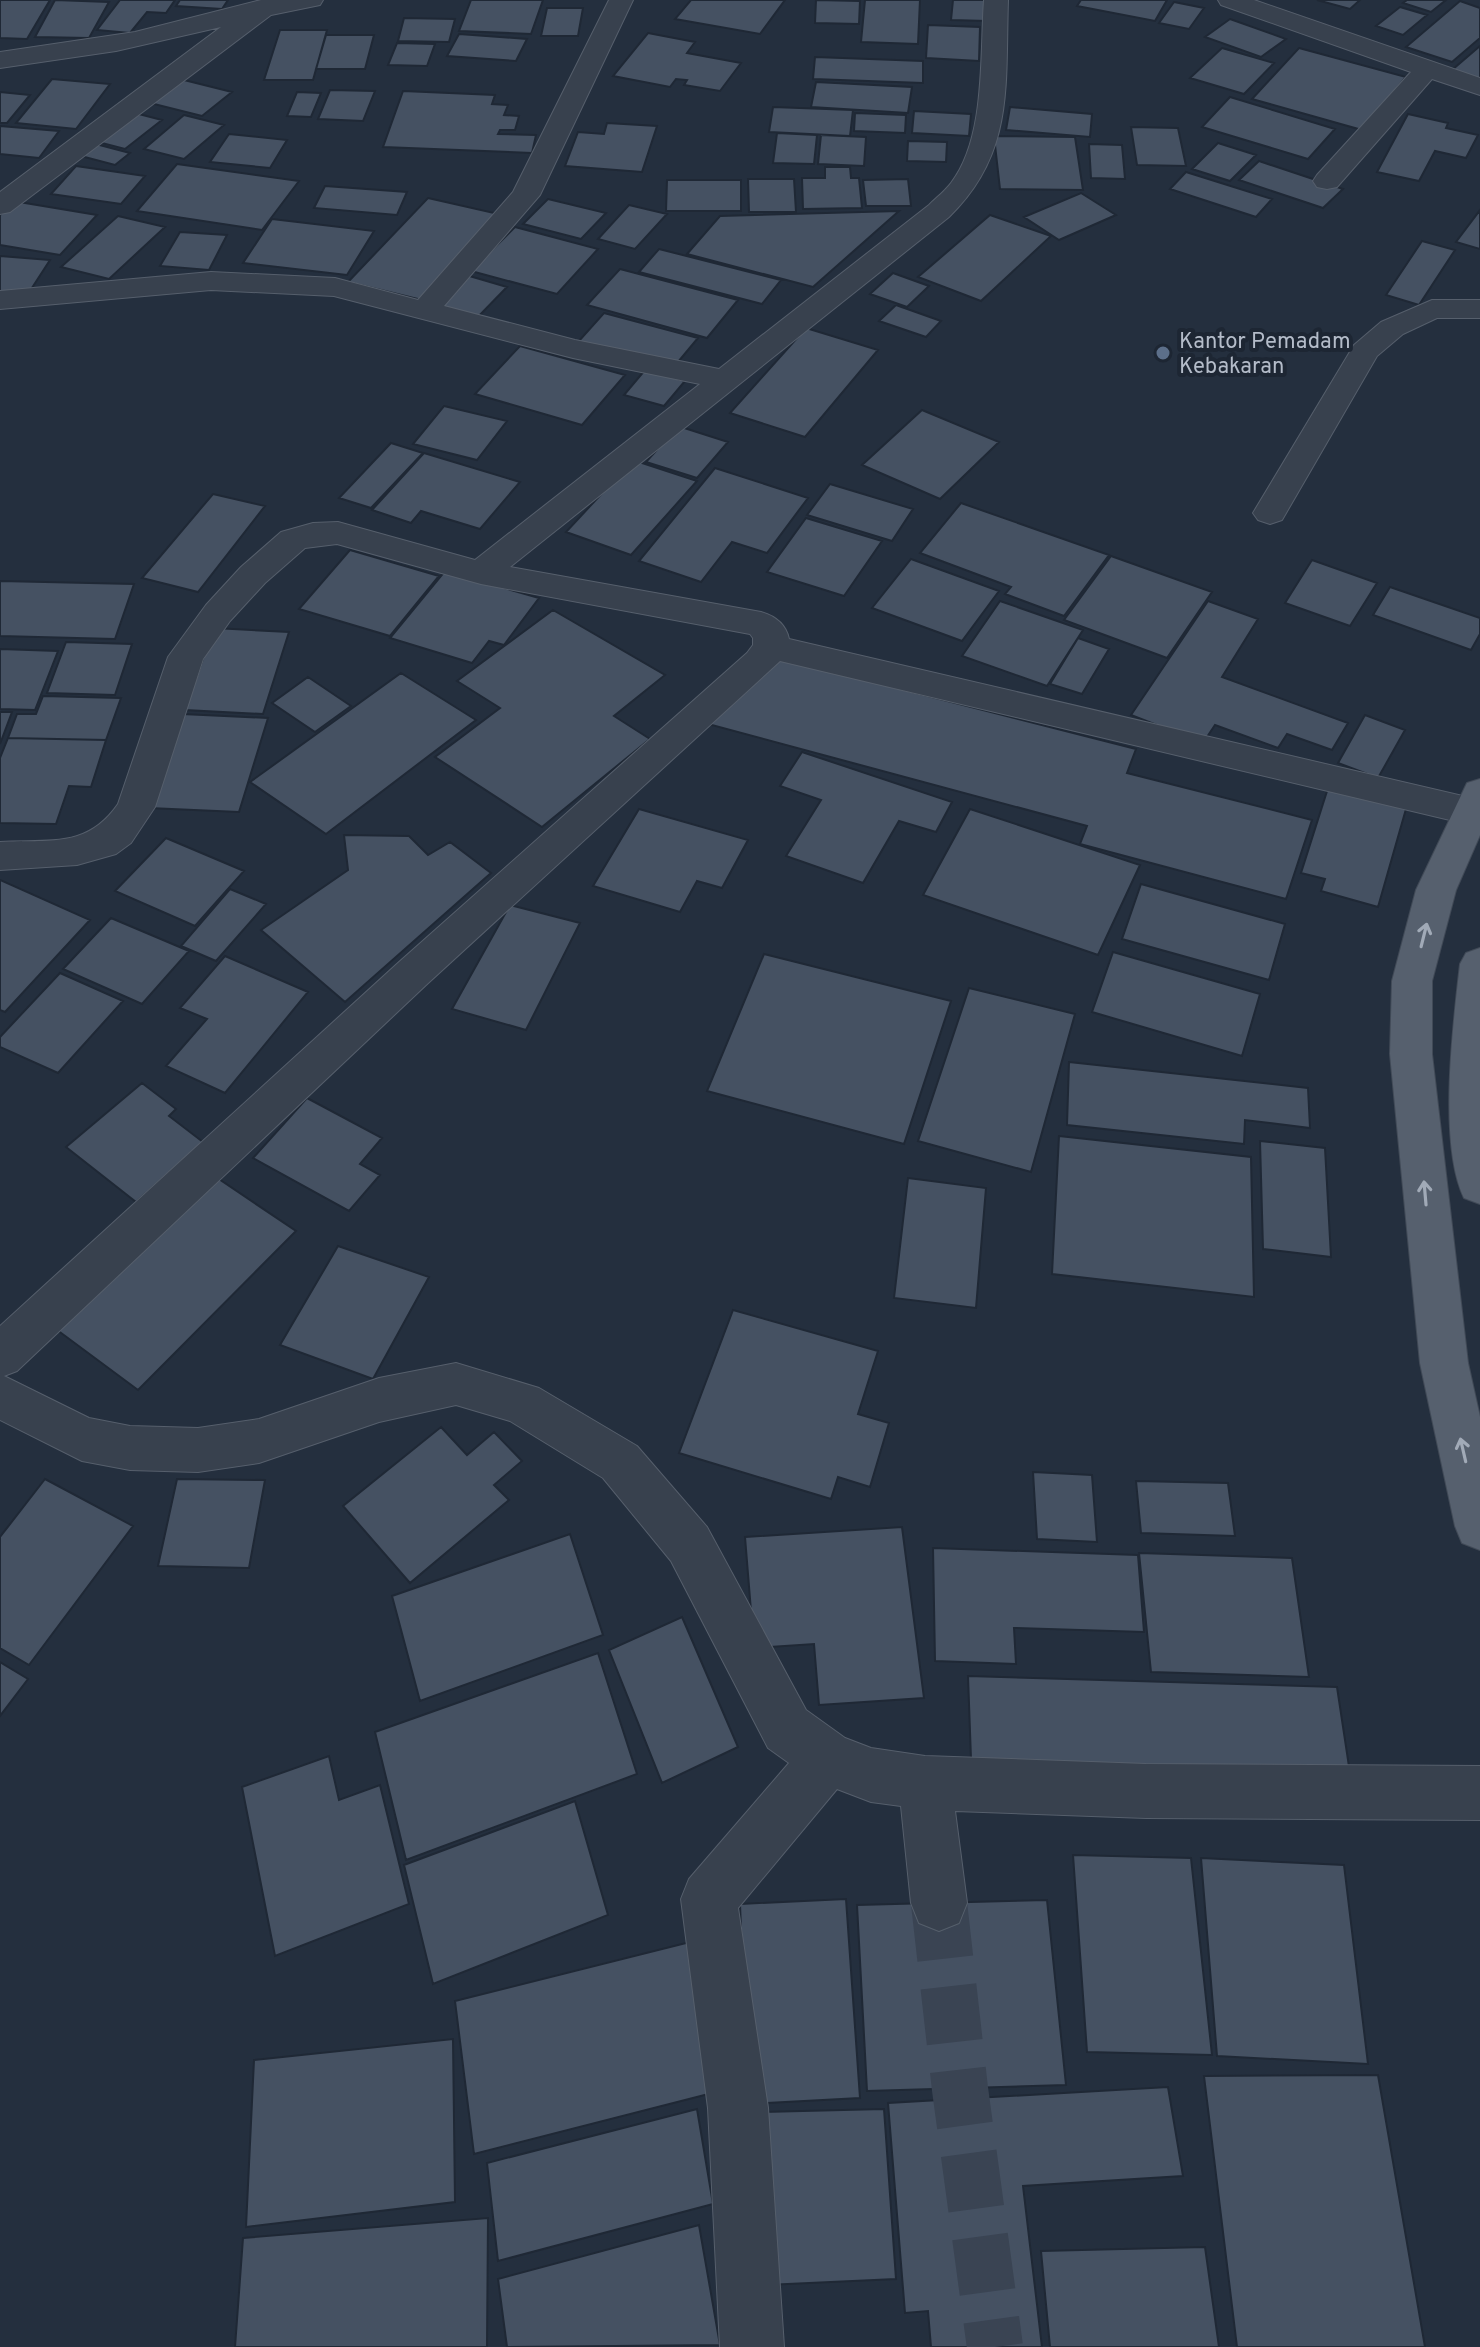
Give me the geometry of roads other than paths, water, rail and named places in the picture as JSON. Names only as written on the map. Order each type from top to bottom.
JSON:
[{"type":"main road","points":[[1475,802],[1436,890],[1412,981],[1411,1054],[1444,1363],[1480,1526]]},
{"type":"main road","points":[[1480,964],[1475,1053],[1475,1153],[1480,1185]]},
{"type":"street","points":[[0,60],[99,47],[267,6],[311,0]]},
{"type":"street","points":[[423,312],[526,195],[621,0]]},
{"type":"street","points":[[481,573],[939,211],[965,185],[978,161],[987,128],[996,0]]},
{"type":"street","points":[[1230,0],[1480,87]]},
{"type":"street","points":[[0,206],[267,6]]},
{"type":"street","points":[[1327,181],[1428,68]]},
{"type":"street","points":[[0,300],[211,281],[335,287],[573,349],[725,380]]},
{"type":"street","points":[[1270,513],[1365,351],[1392,328],[1432,309],[1480,309]]},
{"type":"street","points":[[0,856],[104,844],[122,827],[136,807],[186,657],[218,613],[253,575],[293,540],[313,534],[338,533],[481,573],[742,619],[761,624],[771,635],[771,647],[760,662],[412,974],[0,1356]]},
{"type":"street","points":[[771,647],[1475,802]]},
{"type":"street","points":[[0,1396],[82,1439],[130,1448],[198,1450],[259,1441],[379,1400],[456,1384],[522,1403],[620,1462],[689,1544],[787,1729],[828,1759],[871,1775],[925,1783],[1146,1791],[1480,1793]]},
{"type":"street","points":[[752,2347],[738,2108],[709,1899],[828,1759]]},
{"type":"street","points":[[925,1783],[939,1903]]},
{"type":"tunnel","points":[[939,1903],[960,2089],[995,2347]]},
{"type":"place","name":"Kantor Pemadam Kebakaran","points":[[1163,353]]}]
